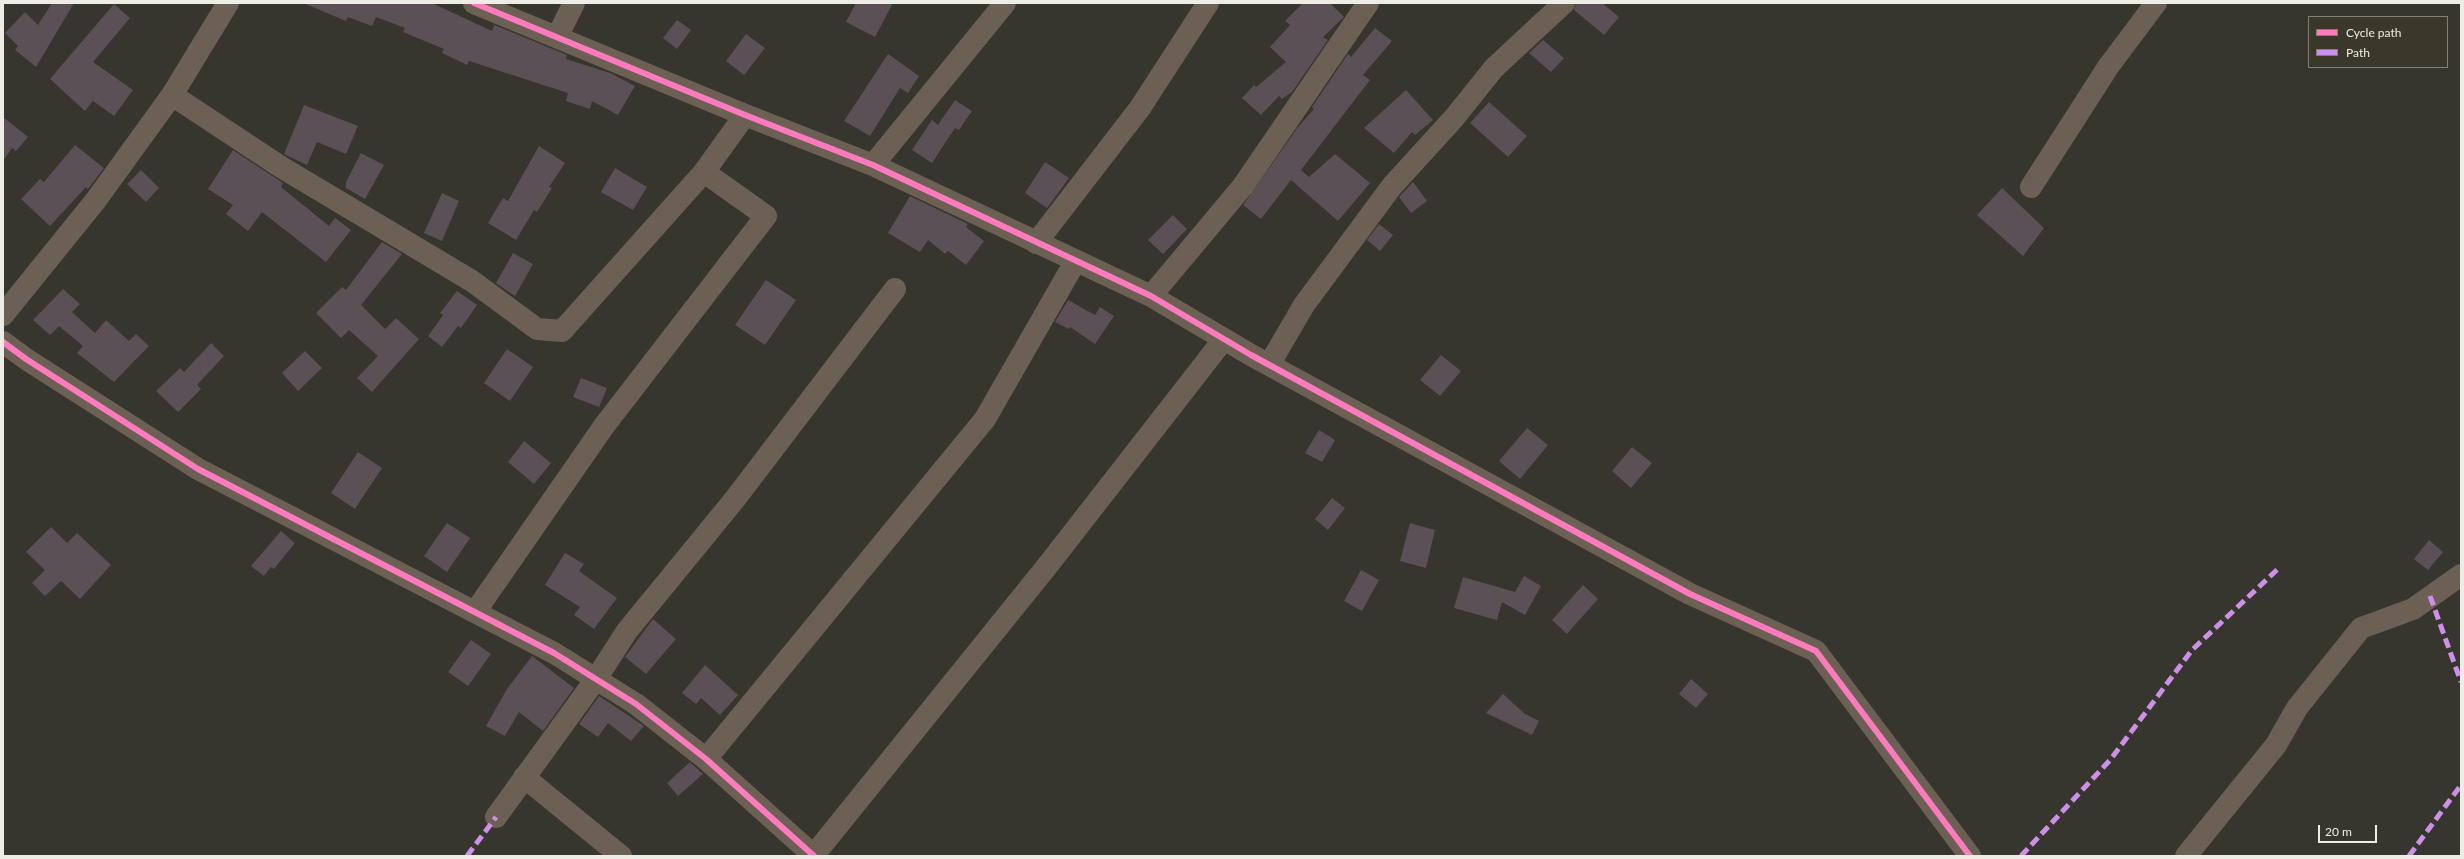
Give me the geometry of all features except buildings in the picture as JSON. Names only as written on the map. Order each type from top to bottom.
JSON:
[{"type":"street","points":[[3,315],[96,200],[172,95],[228,3]]},
{"type":"street","points":[[474,3],[745,115],[873,165],[1075,262],[1150,296],[1269,365],[1690,594],[1816,651],[1970,856]]},
{"type":"street","points":[[557,37],[574,3]]},
{"type":"street","points":[[873,165],[1005,3]]},
{"type":"street","points":[[1036,243],[1140,108],[1208,3]]},
{"type":"street","points":[[1150,296],[1243,186],[1368,3]]},
{"type":"street","points":[[1269,365],[1304,305],[1392,186],[1454,118],[1494,68],[1564,3]]},
{"type":"street","points":[[2031,187],[2147,6]]},
{"type":"street","points":[[172,95],[281,167],[472,281],[537,329],[562,331],[704,172],[745,115]]},
{"type":"street","points":[[475,612],[604,426],[766,216],[704,172]]},
{"type":"street","points":[[706,759],[985,419],[1075,262]]},
{"type":"street","points":[[496,817],[596,679],[627,631],[735,499],[894,289]]},
{"type":"street","points":[[3,342],[32,364],[198,469],[554,653],[636,704],[706,759],[814,856],[1048,565],[1224,339]]},
{"type":"street","points":[[2186,856],[2276,745],[2297,708],[2361,628],[2413,609],[2461,575]]},
{"type":"street","points":[[524,777],[621,856]]},
{"type":"marked path","points":[[2021,856],[2111,759],[2192,650],[2280,567]]},
{"type":"marked path","points":[[2430,596],[2461,682]]},
{"type":"marked path","points":[[2409,856],[2461,785]]},
{"type":"marked path","points":[[467,856],[496,817]]},
{"type":"cycle path","points":[[474,3],[745,115],[873,165],[1151,296],[1251,355],[1690,594],[1816,651],[1970,856]]},
{"type":"cycle path","points":[[3,342],[26,359],[198,469],[554,653],[636,704],[706,759],[814,856]]}]
